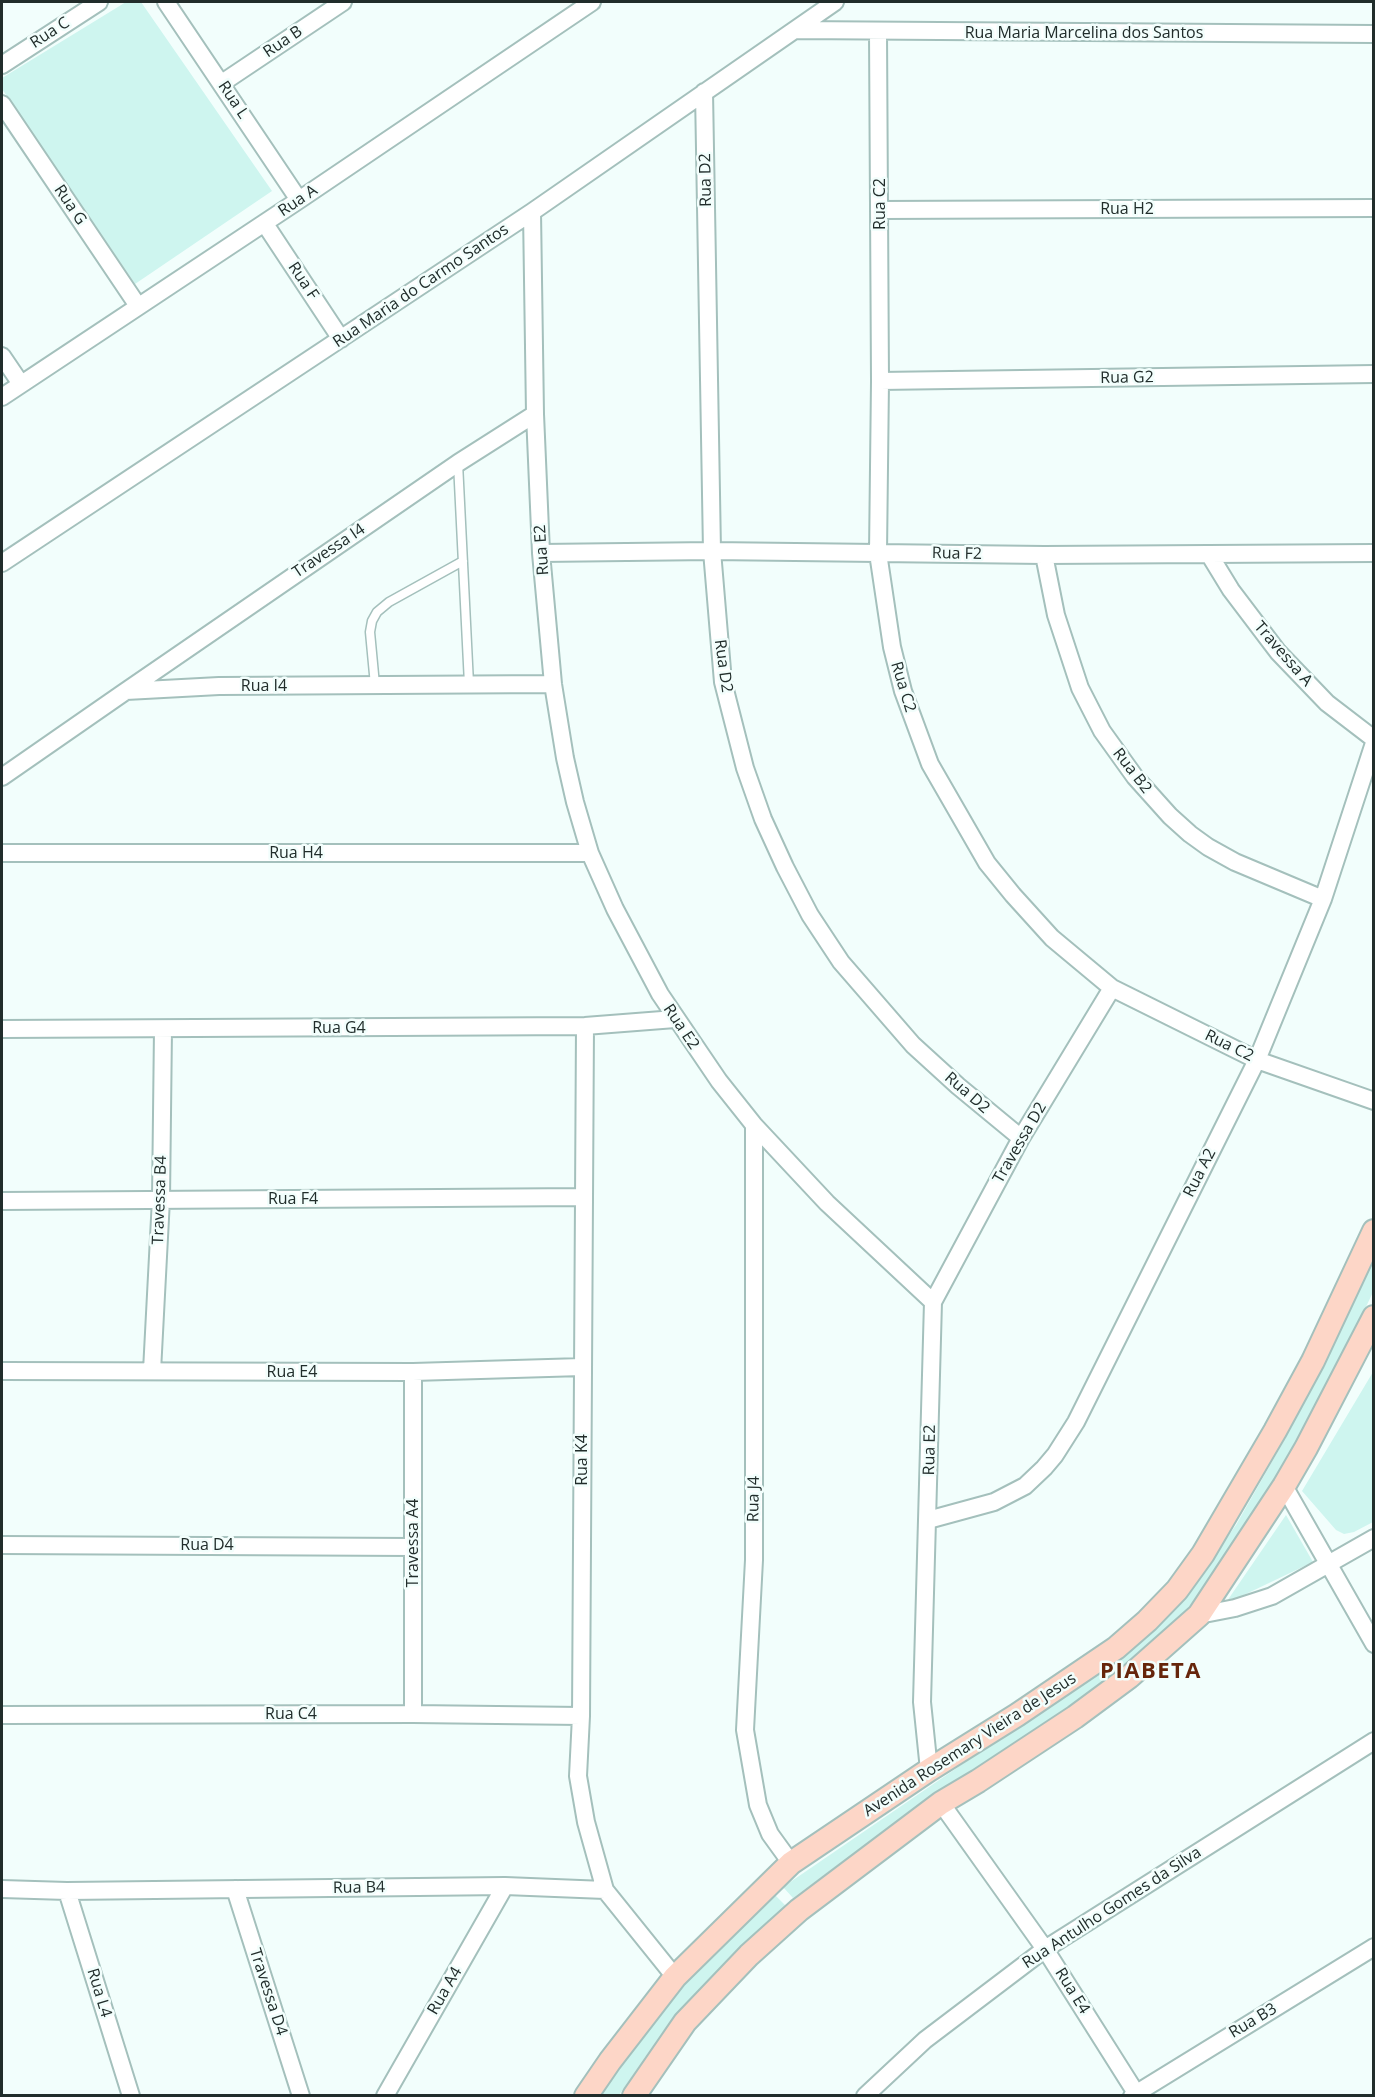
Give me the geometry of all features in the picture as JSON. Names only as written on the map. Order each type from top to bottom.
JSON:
[{"type":"street","name":"Rua C","points":[[2,65],[99,2]]},
{"type":"street","name":"Rua L","points":[[166,2],[299,200]]},
{"type":"street","name":"Rua B","points":[[222,83],[343,2]]},
{"type":"street","name":"Rua A","points":[[2,397],[265,224],[592,2]]},
{"type":"street","name":"Rua Maria do Carmo Santos","points":[[2,563],[532,212],[835,2]]},
{"type":"street","name":"Rua Maria Marcelina dos Santos","points":[[795,30],[1374,34]]},
{"type":"street","name":"Rua C2","points":[[878,32],[880,210],[878,553],[892,647],[903,691],[930,765],[987,863],[1013,895],[1052,938],[1112,988],[1257,1060],[1374,1101]]},
{"type":"street","name":"Rua D2","points":[[704,92],[712,551],[723,682],[745,768],[763,819],[785,867],[810,915],[841,962],[913,1045],[1021,1138]]},
{"type":"street","name":"Rua G","points":[[2,104],[138,306]]},
{"type":"street","name":"Rua H2","points":[[880,210],[1374,208]]},
{"type":"street","name":"Rua E2","points":[[532,212],[535,414],[541,553],[553,684],[565,758],[590,853],[615,909],[675,1019],[719,1081],[754,1125],[827,1203],[933,1302],[922,1702],[929,1770]]},
{"type":"street","name":"Rua F","points":[[265,224],[341,339]]},
{"type":"street","points":[[2,356],[21,384]]},
{"type":"street","name":"Rua G2","points":[[880,381],[1374,374]]},
{"type":"street","name":"Travessa I4","points":[[126,691],[458,463],[535,414]]},
{"type":"street","name":"Rua F2","points":[[541,553],[712,551],[1044,555],[1374,553]]},
{"type":"street","name":"Travessa A","points":[[1209,554],[1231,590],[1278,652],[1328,703],[1374,741]]},
{"type":"street","name":"Rua B2","points":[[1044,555],[1056,615],[1080,688],[1102,731],[1135,777],[1170,816],[1208,847],[1234,862],[1323,899]]},
{"type":"street","name":"Rua I4","points":[[126,691],[219,686],[553,684]]},
{"type":"street","points":[[2,777],[126,691]]},
{"type":"street","name":"Rua A2","points":[[928,1520],[975,1508],[1009,1496],[1031,1482],[1055,1455],[1076,1422],[1257,1060],[1323,899],[1374,741]]},
{"type":"street","name":"Rua H4","points":[[2,853],[590,853]]},
{"type":"street","name":"Travessa D2","points":[[933,1302],[1021,1138],[1112,988]]},
{"type":"street","name":"Rua G4","points":[[2,1029],[585,1026],[675,1019]]},
{"type":"street","name":"Rua K4","points":[[585,1026],[578,1776],[586,1822],[605,1890]]},
{"type":"street","name":"Travessa B4","points":[[152,1371],[161,1199],[163,1029]]},
{"type":"street","name":"Rua J4","points":[[754,1125],[754,1560],[744,1730],[758,1805],[770,1834],[791,1863]]},
{"type":"street","name":"Rua F4","points":[[2,1201],[584,1197]]},
{"type":"street","name":"Avenida Rosemary Vieira de Jesus","points":[[586,2096],[675,1977],[791,1863],[1116,1648],[1177,1590],[1203,1554],[1275,1431],[1313,1361],[1374,1231]]},
{"type":"street","name":"Avenida Rosemary Vieira de Jesus","points":[[634,2096],[685,2022],[749,1954],[799,1910],[941,1803],[1075,1717],[1129,1677],[1199,1615],[1284,1486],[1374,1317]]},
{"type":"street","name":"Rua E4","points":[[2,1371],[413,1372],[582,1367]]},
{"type":"street","name":"Travessa A4","points":[[413,1372],[413,1714]]},
{"type":"street","points":[[1284,1486],[1374,1644]]},
{"type":"street","points":[[1199,1615],[1235,1608],[1272,1596],[1374,1538]]},
{"type":"street","name":"Rua D4","points":[[2,1545],[413,1547]]},
{"type":"street","name":"Rua C4","points":[[2,1715],[580,1716]]},
{"type":"street","name":"Rua Antulho Gomes da Silva","points":[[865,2096],[932,2034],[1045,1949],[1374,1741]]},
{"type":"street","name":"Rua E4","points":[[941,1803],[1045,1949],[1134,2094]]},
{"type":"street","points":[[773,1881],[799,1910]]},
{"type":"street","name":"Rua B4","points":[[2,1889],[67,1891],[505,1886],[605,1890]]},
{"type":"street","name":"Rua A4","points":[[385,2096],[505,1886]]},
{"type":"street","name":"Travessa D4","points":[[235,1889],[302,2096]]},
{"type":"street","points":[[605,1890],[675,1977]]},
{"type":"street","name":"Rua L4","points":[[67,1891],[131,2096]]},
{"type":"street","name":"Rua B3","points":[[1134,2094],[1374,1947]]},
{"type":"lane","points":[[458,463],[470,684]]},
{"type":"lane","points":[[375,685],[370,632],[377,612],[389,602],[463,561]]},
{"type":"shaded area","points":[[126,2],[141,2],[272,191],[135,284],[2,89],[2,78]]},
{"type":"shaded area","points":[[1373,1259],[1373,1292],[1365,1309],[1261,1507],[1218,1575],[1170,1627],[1119,1675],[872,1840],[793,1898],[783,1887],[1021,1724],[1184,1597],[1236,1525],[1290,1430]]},
{"type":"shaded area","points":[[1373,1372],[1373,1522],[1354,1532],[1344,1534],[1336,1530],[1302,1491]]},
{"type":"shaded area","points":[[1286,1515],[1313,1562],[1225,1604]]},
{"type":"shaded area","points":[[774,1894],[787,1907],[684,2005],[619,2095],[597,2096],[695,1971]]},
{"type":"district","name":"PIABETA","points":[[1151,1672]]}]
